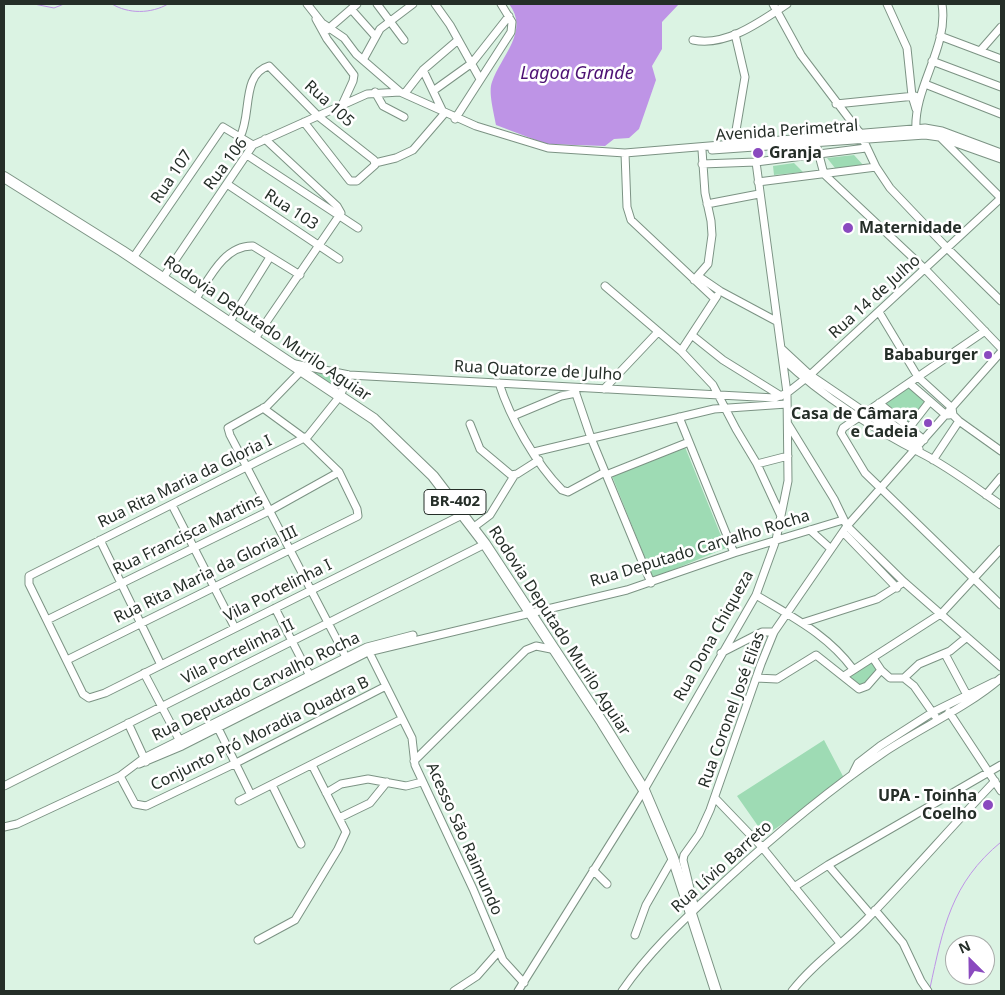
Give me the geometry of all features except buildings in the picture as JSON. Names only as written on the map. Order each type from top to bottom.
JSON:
[{"type":"highway","name":"Rodovia Deputado Murilo Aguiar","points":[[4,177],[133,258],[374,419],[433,476],[474,527],[532,611],[644,790],[693,911],[716,991]]},
{"type":"street","points":[[307,4],[354,75],[354,81],[342,105]]},
{"type":"street","points":[[377,4],[404,40]]},
{"type":"street","points":[[363,60],[376,36],[388,21],[413,4]]},
{"type":"street","points":[[435,4],[480,79]]},
{"type":"street","points":[[456,119],[511,32],[512,26],[509,16],[501,4]]},
{"type":"street","points":[[693,40],[705,43],[735,34],[775,7],[787,4]]},
{"type":"street","points":[[887,4],[907,48],[912,96],[916,109],[916,132]]},
{"type":"street","points":[[916,109],[922,96],[944,21],[942,4]]},
{"type":"street","points":[[326,31],[354,6],[376,36]]},
{"type":"street","points":[[775,7],[801,55],[861,136],[876,167],[898,197],[948,250],[1001,301]]},
{"type":"street","points":[[433,91],[472,63],[509,16]]},
{"type":"street","points":[[980,51],[1001,26]]},
{"type":"street","points":[[326,31],[344,38],[363,60],[402,93],[444,114],[500,135],[548,148],[625,152],[700,149],[712,234],[708,264],[696,278]]},
{"type":"street","points":[[734,142],[745,77],[735,34]]},
{"type":"street","points":[[940,36],[1001,59]]},
{"type":"street","points":[[402,93],[424,70],[458,40]]},
{"type":"street","points":[[932,61],[1001,87]]},
{"type":"street","name":"Rua 105","points":[[240,137],[247,121],[251,81],[267,66],[273,69],[318,116],[375,162]]},
{"type":"street","points":[[424,70],[444,114]]},
{"type":"street","points":[[925,84],[1001,114]]},
{"type":"street","points":[[375,92],[383,106],[404,117]]},
{"type":"street","name":"Rua 106","points":[[163,278],[253,146],[265,139],[375,92],[402,93]]},
{"type":"street","points":[[836,104],[922,96]]},
{"type":"street","points":[[304,122],[341,171],[350,181],[355,182],[368,173],[375,162],[396,158],[413,150],[444,114]]},
{"type":"street","name":"Rua 107","points":[[133,258],[223,127],[253,146]]},
{"type":"street","name":"Avenida Perimetral","points":[[700,149],[942,130],[1001,153]]},
{"type":"street","name":"Avenida Perimetral","points":[[916,132],[939,136],[1001,159]]},
{"type":"street","name":"Avenida Perimetral","points":[[700,149],[734,142],[816,144],[861,136]]},
{"type":"street","points":[[939,136],[1001,198]]},
{"type":"street","points":[[265,139],[337,206],[340,215]]},
{"type":"street","points":[[816,144],[824,174],[926,270],[1001,348]]},
{"type":"street","points":[[702,164],[756,162],[866,148]]},
{"type":"street","points":[[625,152],[627,207],[631,220],[696,278],[715,299]]},
{"type":"street","points":[[247,155],[358,228]]},
{"type":"street","name":"Rua Dona Chiqueza","points":[[518,991],[644,790],[756,595],[776,540],[788,481],[787,404],[784,395],[784,360],[776,320],[756,162]]},
{"type":"street","points":[[758,182],[876,167]]},
{"type":"street","name":"Rua 103","points":[[227,184],[339,259]]},
{"type":"street","points":[[707,204],[759,194]]},
{"type":"street","name":"Rua 14 de Julho","points":[[784,395],[807,377],[926,270],[1001,198]]},
{"type":"street","points":[[254,340],[340,215]]},
{"type":"street","points":[[195,300],[226,255],[245,246],[253,246],[300,275]]},
{"type":"street","points":[[228,322],[270,257]]},
{"type":"street","points":[[696,278],[776,320]]},
{"type":"street","points":[[605,286],[657,333],[681,351],[713,384],[736,429],[757,464],[781,516]]},
{"type":"street","points":[[681,351],[720,291]]},
{"type":"street","points":[[879,312],[918,377],[952,415]]},
{"type":"street","points":[[985,331],[843,428],[841,433],[860,468],[1001,606]]},
{"type":"street","points":[[604,389],[657,333]]},
{"type":"street","points":[[692,336],[723,360],[784,395]]},
{"type":"street","points":[[782,349],[807,377]]},
{"type":"street","name":"Rua Coronel José Elias","points":[[693,911],[683,858],[699,834],[715,798],[756,678],[774,632],[831,550],[845,526],[919,447],[952,415],[1001,352]]},
{"type":"street","points":[[784,360],[836,397],[866,413],[919,447],[933,460],[1001,505]]},
{"type":"street","name":"Rua Quatorze de Julho","points":[[287,362],[349,375],[499,383],[575,390],[604,389],[768,398],[784,395]]},
{"type":"street","points":[[300,371],[264,408],[228,428],[309,590],[347,659]]},
{"type":"street","name":"Rua Rita Maria da Gloria I","points":[[47,620],[29,584],[29,576],[304,438],[340,396],[349,375]]},
{"type":"street","points":[[499,383],[513,416],[534,452],[566,492],[605,473],[689,442]]},
{"type":"street","points":[[909,383],[930,402],[952,415],[1001,451]]},
{"type":"street","points":[[513,416],[575,390],[591,438],[650,583]]},
{"type":"street","points":[[909,428],[930,402]]},
{"type":"street","points":[[879,403],[909,428],[919,447]]},
{"type":"street","points":[[534,452],[726,407],[787,404]]},
{"type":"street","points":[[264,408],[304,438],[339,472]]},
{"type":"street","points":[[866,413],[903,442],[919,447]]},
{"type":"street","points":[[933,460],[952,415]]},
{"type":"street","points":[[679,417],[734,553]]},
{"type":"street","points":[[470,424],[480,448],[514,476]]},
{"type":"street","points":[[788,424],[834,499],[845,526],[897,588]]},
{"type":"street","points":[[757,464],[788,456]]},
{"type":"street","points":[[474,527],[490,515],[514,476],[539,460]]},
{"type":"street","name":"Rua Francisca Martins","points":[[47,620],[120,582],[269,511],[339,472]]},
{"type":"street","name":"Rua Rita Maria da Gloria III","points":[[67,660],[140,622],[358,516],[358,509],[339,472]]},
{"type":"street","points":[[986,495],[1001,477]]},
{"type":"street","points":[[172,505],[235,628]]},
{"type":"street","name":"Vila Portelinha I","points":[[67,660],[83,694],[89,698],[105,693],[464,514]]},
{"type":"street","points":[[845,526],[904,582],[942,613],[1001,667]]},
{"type":"street","name":"Rua Deputado Carvalho Rocha","points":[[4,827],[17,824],[120,776],[143,762],[367,649],[650,583],[734,553],[810,530],[845,526]]},
{"type":"street","points":[[810,530],[831,550]]},
{"type":"street","points":[[100,540],[161,665]]},
{"type":"street","name":"Vila Portelinha II","points":[[4,786],[326,622],[485,544]]},
{"type":"street","points":[[844,676],[942,613],[1001,549]]},
{"type":"street","points":[[802,623],[877,599],[904,582]]},
{"type":"street","points":[[756,595],[834,645],[853,669]]},
{"type":"street","points":[[275,608],[290,641],[311,678]]},
{"type":"street","points":[[47,620],[67,660]]},
{"type":"street","points":[[722,653],[762,632],[774,632]]},
{"type":"street","points":[[904,678],[924,661],[945,654],[967,637]]},
{"type":"street","points":[[414,761],[526,650],[536,646],[556,650]]},
{"type":"street","name":"Acesso São Raimundo","points":[[367,649],[412,738],[414,761],[422,782],[444,826],[503,960],[524,983]]},
{"type":"street","points":[[945,654],[968,698]]},
{"type":"street","points":[[756,678],[776,678],[816,655],[861,689],[881,670]]},
{"type":"street","points":[[873,658],[881,670],[892,678],[904,678],[917,689],[935,716]]},
{"type":"street","points":[[144,673],[181,743]]},
{"type":"street","name":"Rua Lívio Barreto","points":[[622,991],[656,947],[693,911],[762,847],[852,775],[862,759],[1000,679]]},
{"type":"street","name":"Conjunto Pró Moradia Quadra B","points":[[120,776],[135,804],[146,806],[236,763],[386,686]]},
{"type":"street","name":"Rua Lívio Barreto","points":[[935,716],[950,712],[968,698]]},
{"type":"street","points":[[950,712],[1001,791]]},
{"type":"street","points":[[239,802],[402,719]]},
{"type":"street","points":[[128,723],[143,762]]},
{"type":"street","points":[[217,725],[251,795]]},
{"type":"street","points":[[258,940],[295,920],[338,849],[346,832],[312,765]]},
{"type":"street","points":[[794,888],[828,864],[1001,765]]},
{"type":"street","points":[[326,792],[341,784],[368,779],[406,786],[422,782]]},
{"type":"street","points":[[792,991],[811,968],[873,913],[995,781]]},
{"type":"street","points":[[339,818],[370,803],[387,782]]},
{"type":"street","points":[[272,785],[301,844]]},
{"type":"street","points":[[715,798],[762,847],[840,943]]},
{"type":"street","points":[[635,935],[646,905],[672,858]]},
{"type":"street","points":[[828,864],[903,943],[921,981],[928,991]]},
{"type":"street","points":[[593,870],[608,884]]},
{"type":"street","points":[[454,991],[477,976],[500,951]]},
{"type":"green space","points":[[854,155],[864,166],[835,168],[827,158]]},
{"type":"green space","points":[[794,163],[803,172],[774,175],[773,166]]},
{"type":"green space","points":[[305,369],[343,377],[337,390]]},
{"type":"green space","points":[[909,386],[927,401],[909,423],[885,403]]},
{"type":"green space","points":[[685,447],[726,548],[653,578],[612,476]]},
{"type":"green space","points":[[872,662],[877,670],[861,687],[848,675]]},
{"type":"green space","points":[[824,740],[845,780],[765,836],[737,796]]},
{"type":"water","name":"Lagoa Grande","points":[[509,4],[679,4],[662,22],[662,49],[652,66],[656,80],[639,129],[629,138],[614,139],[605,146],[546,144],[496,125],[491,86],[515,34],[515,14]]},
{"type":"waterway","points":[[34,4],[54,8],[64,4]]},
{"type":"waterway","points":[[112,4],[125,10],[140,12],[154,10],[168,4]]},
{"type":"waterway","points":[[930,988],[945,926],[960,890],[984,858],[1001,842]]},
{"type":"place","name":"Granja","points":[[758,153]]},
{"type":"place","name":"Maternidade","points":[[848,228]]},
{"type":"place","name":"Bababurger","points":[[988,355]]},
{"type":"place","name":"Casa de Câmara e Cadeia","points":[[928,423]]},
{"type":"place","name":"UPA - Toinha Coelho","points":[[988,805]]}]
